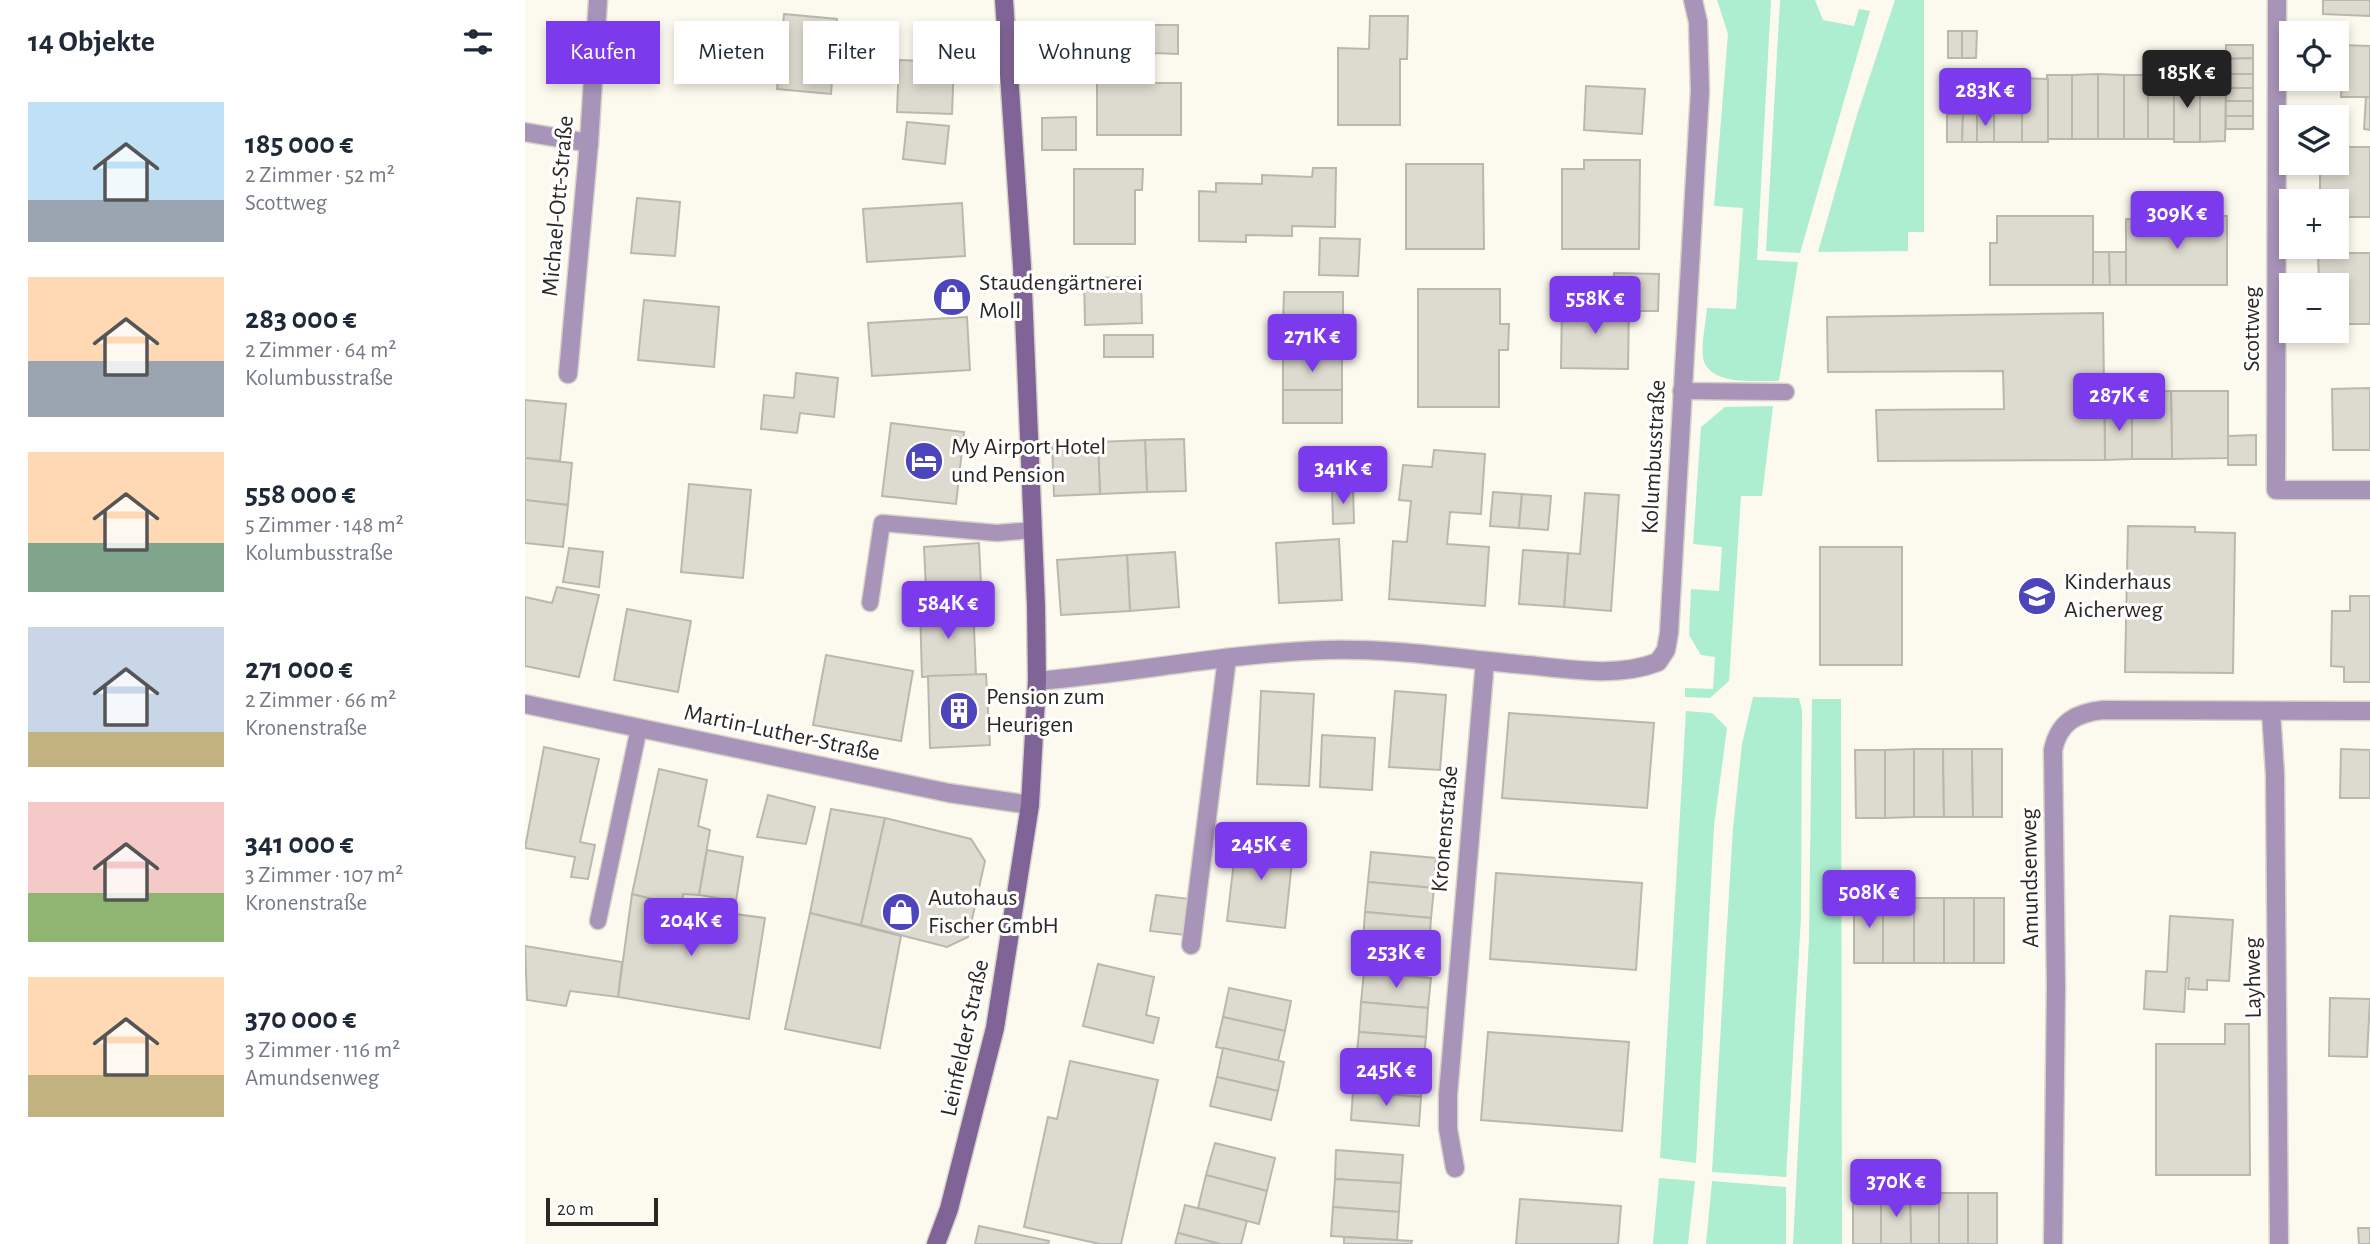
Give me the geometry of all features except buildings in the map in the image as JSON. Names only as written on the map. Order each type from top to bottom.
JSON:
[{"type":"main road","name":"Leinfelder Straße","points":[[936,1244],[949,1209],[995,1028],[1030,805],[1037,681],[1021,266],[1004,0]]},
{"type":"street","name":"Michael-Ott-Straße","points":[[568,374],[589,143],[597,0]]},
{"type":"street","name":"Kolumbusstraße","points":[[1485,661],[1627,671],[1658,663],[1666,650],[1700,91],[1697,22],[1693,0]]},
{"type":"street","name":"Scottweg","points":[[2277,0],[2276,490],[2370,490]]},
{"type":"street","points":[[525,132],[589,143]]},
{"type":"street","points":[[1037,681],[1227,658],[1364,650],[1485,661]]},
{"type":"street","points":[[1191,945],[1227,658]]},
{"type":"street","name":"Kronenstraße","points":[[1455,1168],[1448,1129],[1448,1095],[1485,661]]},
{"type":"street","name":"Martin-Luther-Straße","points":[[525,704],[949,793],[1030,805]]},
{"type":"street","name":"Amundsenweg","points":[[2053,1244],[2056,986],[2053,750],[2057,734],[2080,713],[2103,710],[2370,711]]},
{"type":"street","name":"Layhweg","points":[[2271,712],[2275,774],[2279,1244]]},
{"type":"lane","points":[[1681,391],[1786,392]]},
{"type":"lane","points":[[870,603],[882,523],[997,533],[1033,530]]},
{"type":"lane","points":[[598,921],[639,728]]},
{"type":"green space","points":[[1717,0],[1771,0],[1757,260],[1798,262],[1779,381],[1724,378],[1714,374],[1703,358],[1707,308],[1736,309],[1743,208],[1714,206],[1728,34]]},
{"type":"green space","points":[[1780,0],[1815,0],[1823,20],[1854,26],[1859,9],[1870,11],[1800,253],[1766,251]]},
{"type":"green space","points":[[1895,0],[1924,0],[1924,232],[1908,232],[1908,251],[1818,252],[1856,118]]},
{"type":"green space","points":[[1773,406],[1762,496],[1741,496],[1729,681],[1710,698],[1685,697],[1685,688],[1713,689],[1715,657],[1701,655],[1689,635],[1691,589],[1719,591],[1722,547],[1693,544],[1701,427],[1725,407]]},
{"type":"green space","points":[[1753,697],[1799,698],[1802,710],[1801,917],[1786,1177],[1712,1172],[1733,828],[1742,744]]},
{"type":"green space","points":[[1812,699],[1841,699],[1842,1244],[1793,1244],[1809,939]]},
{"type":"green space","points":[[1686,711],[1712,713],[1727,728],[1714,826],[1696,1163],[1660,1158]]},
{"type":"green space","points":[[1659,1178],[1695,1181],[1688,1244],[1653,1244]]},
{"type":"green space","points":[[1712,1181],[1786,1187],[1786,1244],[1706,1244]]},
{"type":"place","name":"Staudengärtnerei Moll","points":[[952,297]]},
{"type":"place","name":"My Airport Hotel und Pension","points":[[924,461]]},
{"type":"place","name":"Kinderhaus Aicherweg","points":[[2037,596]]},
{"type":"place","name":"Pension zum Heurigen","points":[[959,711]]},
{"type":"place","name":"Autohaus Fischer GmbH","points":[[901,912]]}]
